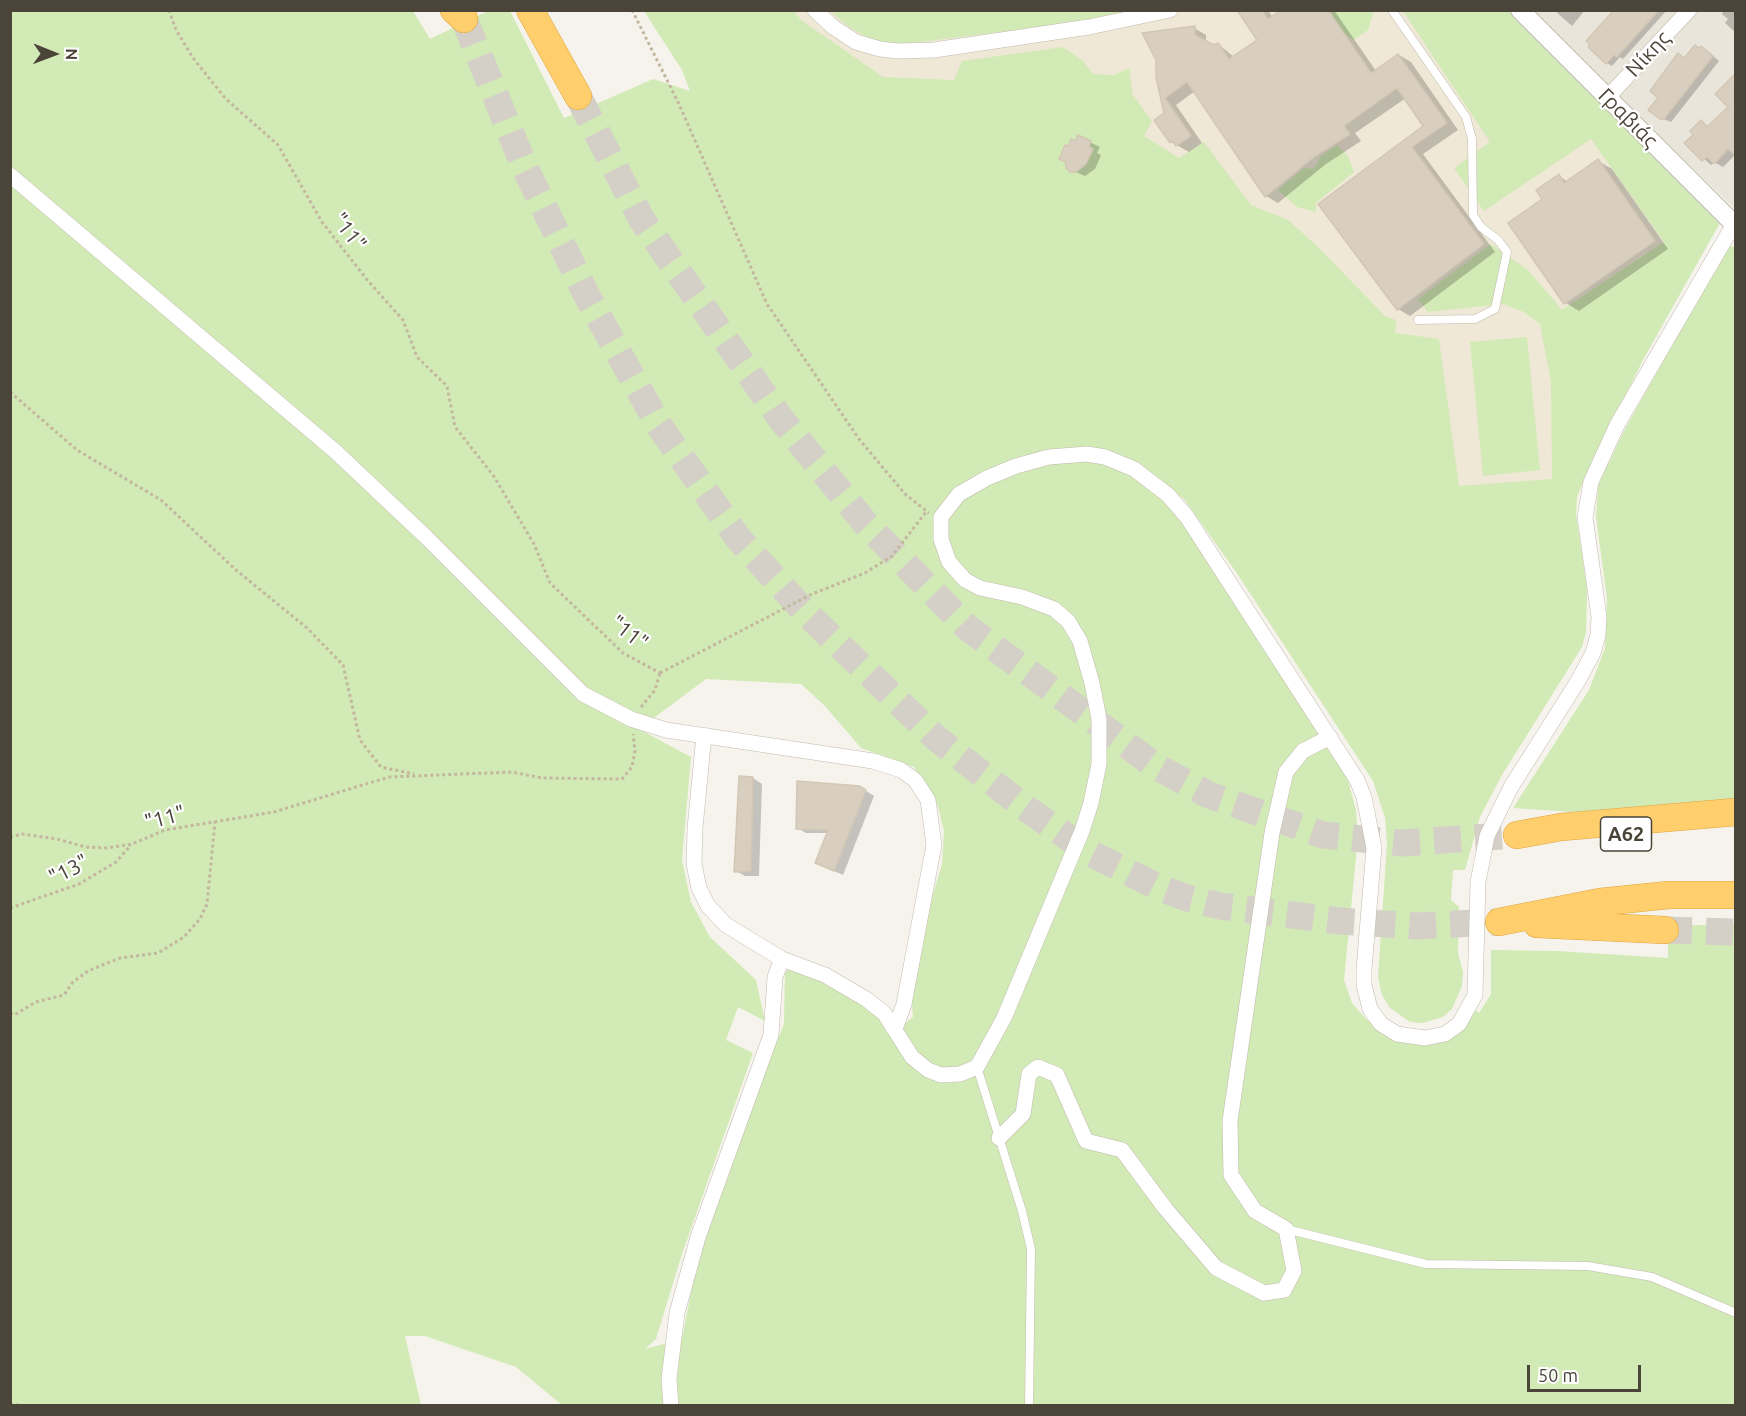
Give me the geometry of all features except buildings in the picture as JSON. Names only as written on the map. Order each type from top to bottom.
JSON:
[{"type":"highway","points":[[530,10],[578,96]]},
{"type":"highway","points":[[542,10],[558,58]]},
{"type":"highway","name":"Α62","points":[[1736,812],[1561,827],[1517,835],[1736,830]]},
{"type":"highway","points":[[1668,895],[1736,880]]},
{"type":"highway","points":[[1665,930],[1499,922],[1600,902],[1668,895],[1736,895]]},
{"type":"street","points":[[815,10],[833,27],[856,42],[880,49],[898,51],[934,50],[1089,27],[1170,10]]},
{"type":"street","name":"Γραβιάς","points":[[1520,10],[1735,225]]},
{"type":"street","name":"Νίκης","points":[[1607,98],[1689,10]]},
{"type":"street","points":[[10,175],[336,452],[425,536],[583,694],[631,720],[666,730],[873,761],[901,770],[915,780],[928,800],[934,845],[904,1004],[895,1029]]},
{"type":"street","points":[[704,735],[694,864],[699,888],[708,906],[726,925],[782,959],[848,986],[884,1013],[912,1057],[928,1070],[941,1075],[960,1074],[977,1067],[1004,1018],[1082,831],[1099,764],[1099,719],[1092,683],[1080,642],[1068,621],[1054,609],[1022,597],[980,588],[965,580],[949,562],[934,515],[959,494],[987,478],[1049,457],[1087,454],[1105,457],[1134,469],[1168,495],[1187,517],[1357,780],[1373,832],[1374,865],[1364,969],[1364,985],[1370,1009],[1381,1024],[1397,1034],[1425,1038],[1445,1034],[1460,1024],[1475,995],[1478,882],[1487,836],[1516,778],[1578,681],[1593,653],[1598,635],[1599,617],[1586,516],[1591,482],[1617,425],[1735,225]]},
{"type":"street","points":[[999,1138],[1023,1114],[1029,1074],[1038,1066],[1057,1075],[1086,1141],[1122,1150],[1165,1208],[1216,1268],[1264,1293],[1284,1290],[1294,1271],[1286,1229],[1255,1211],[1231,1175],[1230,1121],[1272,833],[1286,772],[1303,751],[1330,737]]},
{"type":"street","points":[[671,1406],[669,1379],[677,1313],[698,1237],[771,1035],[775,977],[782,959]]},
{"type":"lane","points":[[1392,10],[1466,117],[1472,139],[1473,215],[1480,227],[1498,240],[1507,252],[1495,309],[1475,319],[1418,320]]},
{"type":"lane","points":[[977,1067],[1031,1249],[1033,1281],[1029,1406]]},
{"type":"lane","points":[[1286,1229],[1426,1264],[1588,1266],[1652,1277],[1736,1313]]},
{"type":"path","name":"\"11\"","points":[[10,837],[22,834],[57,839],[86,847],[107,848],[132,844],[165,830],[274,812],[389,777],[512,772],[542,778],[622,779],[632,767],[635,751],[631,720],[649,700],[660,674],[623,653],[550,583],[534,543],[494,475],[455,427],[447,386],[417,357],[403,320],[368,281],[322,222],[278,145],[225,98],[193,58],[176,30],[169,10]]},
{"type":"path","points":[[632,10],[678,102],[767,304],[859,439],[905,494],[934,515],[892,556],[865,573],[812,594],[660,674]]},
{"type":"path","points":[[10,392],[76,450],[161,500],[236,570],[307,628],[343,665],[360,740],[381,767],[418,775]]},
{"type":"path","points":[[10,1013],[14,1015],[36,1002],[64,994],[73,982],[88,970],[120,958],[158,953],[184,937],[200,918],[207,903],[215,822]]},
{"type":"path","name":"\"13\"","points":[[10,908],[79,884],[116,862],[132,844]]},
{"type":"path","points":[[10,1404],[24,1406]]},
{"type":"shaded area","points":[[768,11],[1507,11],[1719,221],[1641,359],[1586,470],[1495,522]]},
{"type":"shaded area","points":[[1532,11],[1735,11],[1735,209]]},
{"type":"green space","points":[[1374,10],[1368,30],[1354,40],[1342,33],[1327,11]]},
{"type":"green space","points":[[10,11],[413,11],[430,39],[488,11],[510,11],[564,118],[653,79],[690,91],[682,70],[644,11],[794,11],[801,20],[883,77],[954,80],[962,61],[1063,47],[1083,61],[1093,74],[1115,75],[1129,68],[1133,95],[1152,121],[1144,136],[1179,158],[1204,142],[1251,205],[1288,220],[1318,247],[1385,316],[1396,320],[1395,333],[1439,339],[1459,486],[1552,479],[1551,382],[1540,324],[1524,312],[1503,304],[1428,312],[1418,299],[1491,244],[1528,270],[1562,310],[1664,242],[1591,139],[1484,211],[1454,168],[1490,142],[1403,11],[1509,11],[1721,221],[1643,360],[1588,470],[1577,497],[1576,514],[1587,589],[1586,632],[1582,647],[1502,775],[1480,817],[1465,870],[1453,870],[1451,900],[1459,907],[1458,953],[1463,972],[1462,986],[1452,1009],[1443,1017],[1423,1023],[1410,1022],[1390,1008],[1382,995],[1378,978],[1387,843],[1385,818],[1373,781],[1236,572],[1184,499],[1145,470],[1230,593],[1346,773],[1356,810],[1358,837],[1344,980],[1352,1003],[1366,1019],[1380,1029],[1432,1036],[1474,1009],[1479,1013],[1491,994],[1491,950],[1557,951],[1668,958],[1668,926],[1735,924],[1735,1405],[562,1405],[516,1367],[425,1336],[405,1336],[421,1405],[11,1405]],"holes":[[[706,679],[801,684],[825,706],[861,748],[914,767],[937,803],[944,831],[942,864],[934,891],[917,926],[910,980],[913,1017],[893,1033],[861,990],[797,963],[785,972],[784,1024],[746,1115],[698,1256],[682,1339],[645,1349],[656,1339],[681,1257],[753,1053],[726,1040],[738,1007],[765,1021],[756,980],[710,937],[691,902],[682,860],[691,757],[639,729]]]},
{"type":"green space","points":[[830,11],[1148,11],[904,44],[877,43],[849,27]]},
{"type":"green space","points":[[1337,145],[1348,156],[1354,172],[1316,203],[1316,212],[1297,207],[1278,190],[1304,168],[1312,169],[1317,165],[1320,157]]},
{"type":"green space","points":[[1728,246],[1735,247],[1735,799],[1573,812],[1513,808],[1589,690],[1605,648],[1607,598],[1596,517],[1598,485],[1626,427]]},
{"type":"green space","points":[[1527,337],[1540,470],[1483,476],[1470,342]]},
{"type":"tunnel","points":[[464,19],[525,168],[587,296],[658,424],[738,538],[804,611],[936,738],[1024,807],[1092,854],[1160,888],[1187,898],[1220,906],[1340,921],[1416,926],[1499,922]]},
{"type":"tunnel","points":[[578,96],[642,220],[781,419],[866,524],[968,628],[1157,767],[1209,795],[1323,835],[1402,843],[1517,835]]},
{"type":"tunnel","points":[[1665,930],[1736,932]]}]
